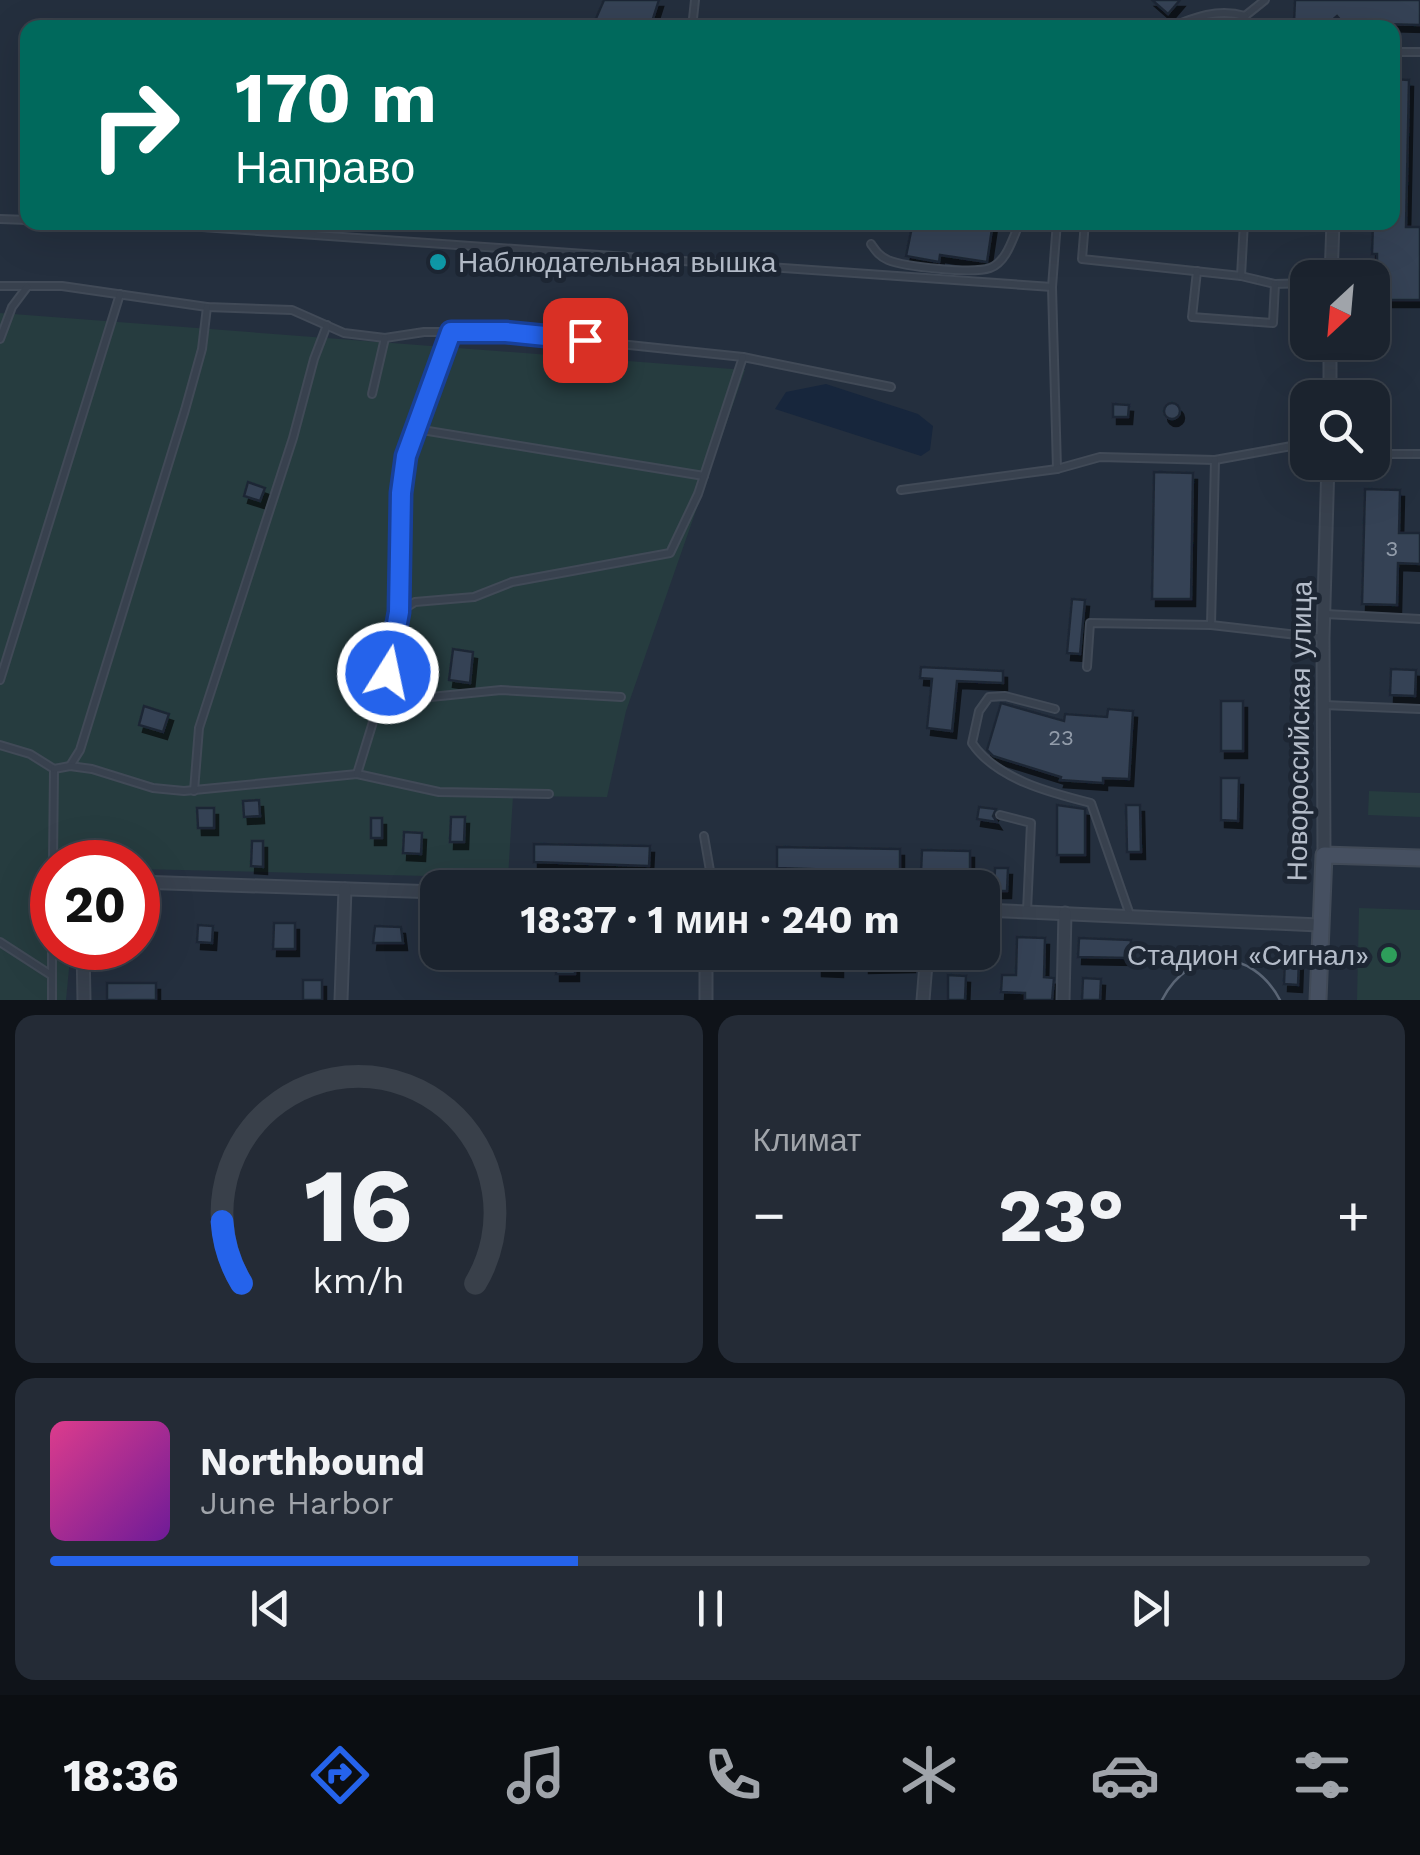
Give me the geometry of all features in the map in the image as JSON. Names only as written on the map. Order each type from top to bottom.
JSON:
[{"type":"main road","points":[[1324,856],[1420,858]]},
{"type":"main road","name":"Новороссийская улица","points":[[1318,1000],[1324,856]]},
{"type":"street","points":[[1331,260],[1332,230]]},
{"type":"street","name":"Новороссийская улица","points":[[1324,856],[1323,638],[1328,480]]},
{"type":"street","points":[[160,883],[420,891]]},
{"type":"street","points":[[341,1000],[345,889]]},
{"type":"street","points":[[1000,911],[1320,925]]},
{"type":"street","points":[[1064,1000],[1065,913]]},
{"type":"street","points":[[83,970],[84,1000]]},
{"type":"street","points":[[706,970],[706,1000]]},
{"type":"street","points":[[923,1000],[926,970]]},
{"type":"lane","points":[[1246,20],[1264,0]]},
{"type":"lane","points":[[1188,20],[1232,12],[1246,16]]},
{"type":"lane","points":[[245,230],[1052,286]]},
{"type":"lane","points":[[871,244],[891,262],[964,270],[992,268],[1005,256],[1016,230]]},
{"type":"lane","points":[[1056,230],[1052,286],[1057,469]]},
{"type":"lane","points":[[1084,230],[1082,259],[1290,284]]},
{"type":"lane","points":[[1241,276],[1244,230]]},
{"type":"lane","points":[[1197,271],[1192,318],[1273,323],[1275,284]]},
{"type":"lane","points":[[0,286],[62,286],[207,307],[292,310],[344,333],[386,338],[424,332],[506,332],[743,356],[891,388]]},
{"type":"lane","points":[[0,339],[12,307],[28,286]]},
{"type":"lane","points":[[0,680],[120,294]]},
{"type":"lane","points":[[70,766],[80,750],[170,461],[202,349],[207,307]]},
{"type":"lane","points":[[194,791],[200,728],[293,438],[314,359],[328,325]]},
{"type":"lane","points":[[357,774],[380,702],[399,612],[402,478],[451,332]]},
{"type":"lane","points":[[372,394],[386,338]]},
{"type":"lane","points":[[399,612],[415,602],[474,597],[512,582],[670,552],[704,476],[743,356]]},
{"type":"lane","points":[[416,429],[704,476]]},
{"type":"lane","points":[[901,490],[1057,469],[1100,457],[1215,460],[1290,446]]},
{"type":"lane","points":[[1390,454],[1420,454]]},
{"type":"lane","points":[[1211,624],[1215,460]]},
{"type":"lane","points":[[1324,614],[1420,620]]},
{"type":"lane","points":[[1088,667],[1090,623],[1211,624],[1323,638]]},
{"type":"lane","points":[[380,702],[501,690],[622,696]]},
{"type":"lane","points":[[1055,709],[1005,696],[988,697],[978,712],[972,743],[984,760],[1050,792],[1091,803],[1130,915]]},
{"type":"lane","points":[[1323,705],[1420,709]]},
{"type":"lane","points":[[0,745],[30,754],[54,769],[92,768],[153,788],[194,791],[357,774],[440,792],[550,794]]},
{"type":"lane","points":[[53,840],[54,769]]},
{"type":"lane","points":[[1000,814],[1030,823],[1026,912]]},
{"type":"lane","points":[[704,836],[710,870]]},
{"type":"lane","points":[[0,942],[52,976]]},
{"type":"lane","points":[[52,970],[52,1000]]},
{"type":"green space","points":[[0,313],[745,370],[626,711],[607,797],[513,796],[508,870],[420,870],[420,876],[160,870],[160,840],[30,840],[30,970],[69,970],[66,1000],[0,1000]]},
{"type":"green space","points":[[1369,791],[1420,793],[1420,817],[1368,815]]},
{"type":"green space","name":"Стадион «Сигнал»","points":[[1359,908],[1420,910],[1420,1000],[1357,1000]]},
{"type":"water","points":[[826,384],[918,414],[933,426],[930,450],[921,456],[775,409],[786,392]]},
{"type":"building","points":[[604,0],[659,0],[653,20],[595,20]]},
{"type":"building","points":[[1152,0],[1180,0],[1168,14]]},
{"type":"building","points":[[1295,0],[1420,0],[1420,25],[1400,24],[1400,20],[1340,20],[1337,16],[1332,20],[1294,20]]},
{"type":"building","points":[[1400,79],[1409,80],[1406,227],[1420,227],[1420,300],[1390,300],[1390,260],[1377,260],[1377,254],[1372,254],[1373,230],[1400,230]]},
{"type":"building","points":[[911,230],[992,230],[987,262],[940,255],[939,262],[906,256]]},
{"type":"building","points":[[1172,403],[1180,411],[1172,419],[1164,411]]},
{"type":"building","points":[[1113,404],[1129,405],[1128,417],[1113,417]]},
{"type":"building","points":[[1154,472],[1193,473],[1191,599],[1152,599]]},
{"type":"building","points":[[248,482],[265,488],[260,501],[244,496]]},
{"type":"building","points":[[1365,489],[1400,490],[1399,533],[1420,533],[1420,564],[1398,563],[1397,605],[1362,604]]},
{"type":"building","points":[[1072,599],[1085,600],[1080,654],[1067,653]]},
{"type":"building","points":[[453,649],[473,652],[470,683],[449,680]]},
{"type":"building","points":[[921,667],[1003,671],[1003,683],[957,681],[952,731],[927,728],[932,679],[920,678]]},
{"type":"building","points":[[1391,669],[1416,670],[1415,696],[1390,695]]},
{"type":"building","points":[[1221,701],[1243,701],[1243,751],[1221,751]]},
{"type":"building","points":[[1001,703],[1064,721],[1065,714],[1107,717],[1108,709],[1133,711],[1129,779],[1103,778],[1103,783],[1060,780],[1061,777],[993,756],[987,750]]},
{"type":"building","points":[[144,706],[169,714],[163,732],[139,725]]},
{"type":"building","points":[[1221,778],[1239,778],[1238,821],[1221,820]]},
{"type":"building","points":[[259,800],[260,816],[244,817],[243,801]]},
{"type":"building","points":[[1057,805],[1085,809],[1085,855],[1057,855]]},
{"type":"building","points":[[1126,805],[1140,805],[1141,852],[1127,852]]},
{"type":"building","points":[[979,807],[996,809],[993,816],[997,822],[977,819]]},
{"type":"building","points":[[197,808],[214,808],[214,828],[198,828]]},
{"type":"building","points":[[451,817],[465,817],[464,842],[450,842]]},
{"type":"building","points":[[371,818],[382,818],[382,838],[371,838]]},
{"type":"building","points":[[404,832],[422,833],[421,854],[403,853]]},
{"type":"building","points":[[252,841],[263,841],[263,867],[251,866]]},
{"type":"building","points":[[534,844],[650,846],[649,866],[534,862]]},
{"type":"building","points":[[777,847],[900,849],[900,870],[777,868]]},
{"type":"building","points":[[922,850],[970,851],[970,870],[921,870]]},
{"type":"building","points":[[1008,868],[1007,891],[1000,891],[1000,870],[995,870]]},
{"type":"building","points":[[274,923],[295,923],[295,949],[273,949]]},
{"type":"building","points":[[198,925],[213,926],[212,943],[197,942]]},
{"type":"building","points":[[375,926],[401,927],[403,943],[373,943]]},
{"type":"building","points":[[1017,937],[1045,938],[1044,977],[1054,978],[1052,1000],[1025,1000],[1025,993],[1001,992],[1002,975],[1016,975]]},
{"type":"building","points":[[1079,938],[1131,940],[1130,958],[1078,957]]},
{"type":"building","points":[[1285,957],[1299,958],[1298,985],[1284,984]]},
{"type":"building","points":[[556,970],[575,970],[575,974],[556,974]]},
{"type":"building","points":[[948,975],[966,976],[965,1000],[948,1000]]},
{"type":"building","points":[[1083,978],[1101,979],[1100,1000],[1082,1000]]},
{"type":"building","points":[[303,980],[322,980],[322,1000],[303,1000]]},
{"type":"building","points":[[107,983],[156,983],[156,1000],[107,1000]]},
{"type":"tram line","points":[[1162,1000],[1188,969],[1221,960],[1238,962],[1254,970],[1280,1000]]},
{"type":"place","name":"Наблюдательная вышка","points":[[438,262]]},
{"type":"place","name":"Стадион «Сигнал»","points":[[1389,955]]},
{"type":"route","points":[[388,673],[399,612],[401,493],[406,456],[451,332],[506,332],[585,340]]}]
